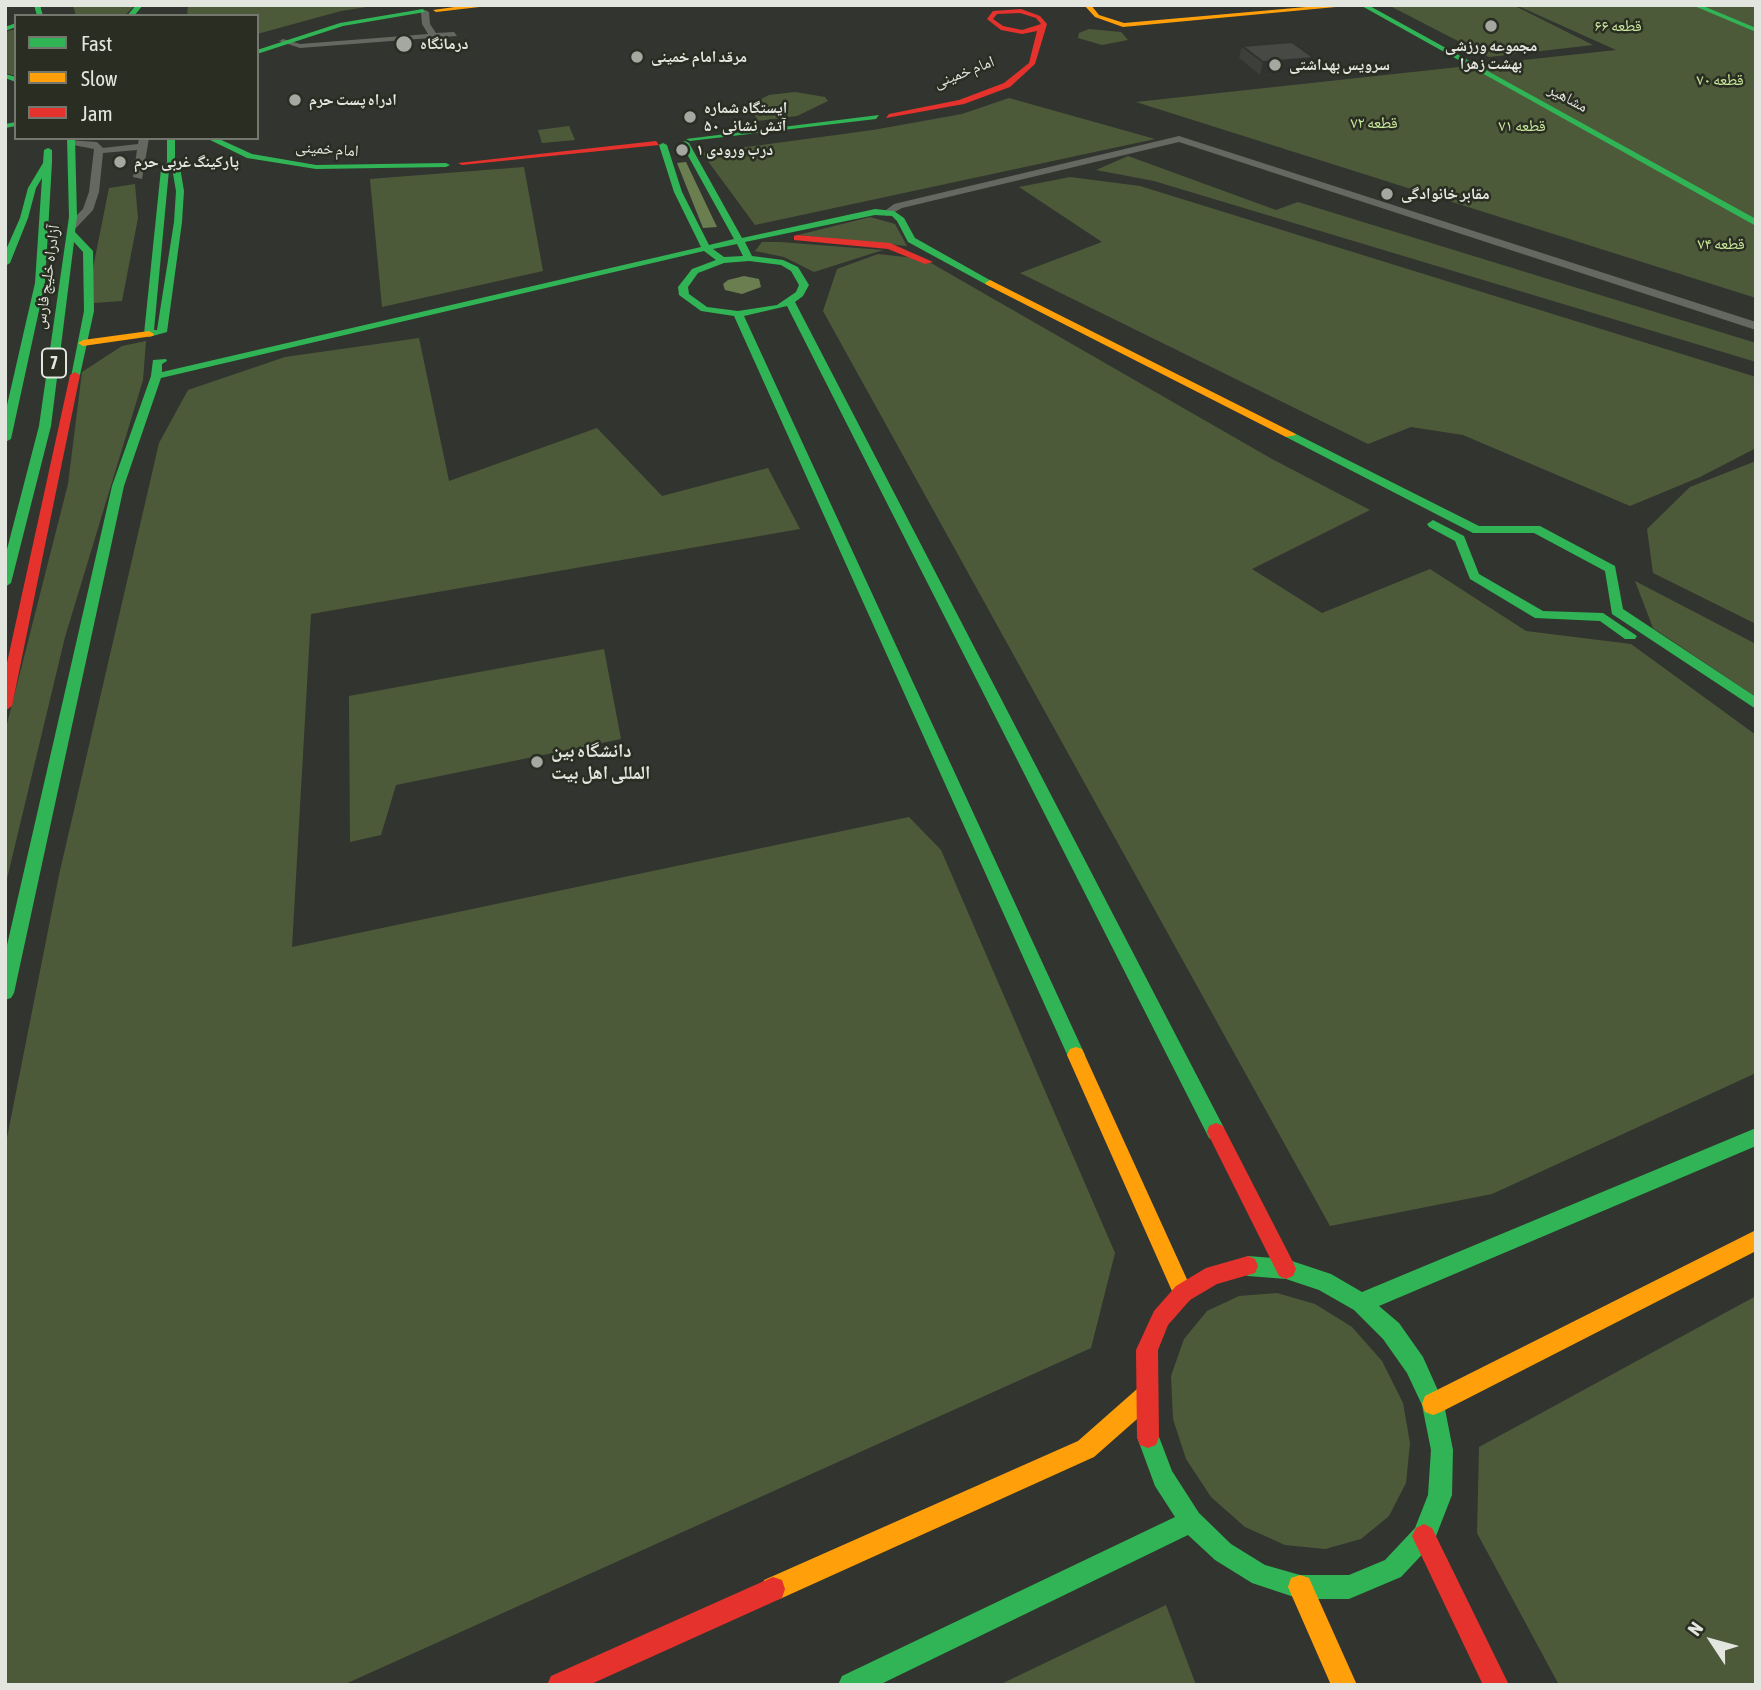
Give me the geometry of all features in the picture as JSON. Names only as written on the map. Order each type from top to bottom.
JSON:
[{"type":"main road","points":[[259,51],[283,41],[342,24],[453,5]]},
{"type":"main road","points":[[259,44],[336,20],[494,5]]},
{"type":"main road","points":[[1073,5],[1077,15],[1096,24],[1123,25],[1354,5]]},
{"type":"main road","points":[[1087,5],[1097,16],[1123,25]]},
{"type":"main road","name":"مشاهیر","points":[[1363,5],[1431,38],[1756,214]]},
{"type":"main road","name":"مشاهیر","points":[[1379,5],[1431,38],[1756,223]]},
{"type":"main road","points":[[1695,5],[1737,22],[1755,20]]},
{"type":"main road","points":[[1732,5],[1755,20]]},
{"type":"main road","points":[[1002,8],[1041,19],[1044,24],[1041,28],[1021,32],[995,25],[989,19],[1002,8]]},
{"type":"main road","name":"امام خمینی","points":[[214,140],[250,156],[306,166],[357,169],[657,142],[881,114],[961,102],[1007,85],[1032,64],[1041,28]]},
{"type":"main road","name":"امام خمینی","points":[[881,114],[950,98],[995,82],[1009,73],[1020,60],[1024,46],[1021,32]]},
{"type":"main road","points":[[688,138],[735,238],[749,258]]},
{"type":"main road","name":"آزادراه خلیج فارس","points":[[5,439],[40,283],[47,140]]},
{"type":"main road","name":"آزادراه خلیج فارس","points":[[5,583],[45,426],[71,229],[71,140]]},
{"type":"main road","points":[[83,343],[149,334],[165,169],[172,164],[172,140]]},
{"type":"main road","name":"امام خمینی","points":[[243,140],[280,153],[322,159],[453,161]]},
{"type":"main road","points":[[657,142],[704,243],[723,260]]},
{"type":"main road","points":[[5,263],[24,218],[32,188],[48,162]]},
{"type":"main road","points":[[774,236],[862,215],[887,213],[901,220],[911,240],[924,248],[1477,530]]},
{"type":"main road","points":[[5,706],[89,311],[88,251],[71,229]]},
{"type":"main road","points":[[5,993],[118,486],[157,369],[704,243],[774,236],[883,246],[911,253],[1460,539],[1474,576],[1540,615],[1610,614],[1756,704]]},
{"type":"main road","points":[[749,258],[782,263],[802,277],[804,285],[800,294],[790,302],[767,311],[738,314],[704,309],[684,295],[682,287],[686,279],[708,265],[723,260],[749,258]]},
{"type":"main road","points":[[790,302],[1286,1269]]},
{"type":"main road","points":[[738,314],[908,682],[1183,1293]]},
{"type":"main road","points":[[1460,539],[1477,530],[1536,529],[1611,569],[1610,614]]},
{"type":"main road","points":[[1610,614],[1756,722]]},
{"type":"main road","points":[[1361,1303],[1756,1137]]},
{"type":"main road","points":[[1433,1404],[1756,1240]]},
{"type":"main road","points":[[1248,1266],[1286,1269],[1324,1281],[1361,1303],[1391,1331],[1415,1365],[1433,1404],[1442,1450],[1440,1495],[1424,1536],[1393,1569],[1349,1587],[1300,1587],[1260,1574],[1223,1552],[1191,1521],[1163,1478],[1146,1432],[1147,1350],[1161,1318],[1183,1293],[1213,1275],[1248,1266]]},
{"type":"main road","points":[[560,1685],[1086,1449],[1145,1397]]},
{"type":"main road","points":[[851,1685],[1191,1521]]},
{"type":"main road","points":[[1424,1536],[1496,1685]]},
{"type":"main road","points":[[1300,1587],[1344,1685]]},
{"type":"street","points":[[429,10],[426,24],[433,36]]},
{"type":"street","points":[[283,41],[300,46],[454,34]]},
{"type":"street","points":[[887,213],[898,206],[1179,139],[1756,326]]},
{"type":"street","points":[[71,140],[97,145],[99,151],[94,192],[88,210],[71,229]]},
{"type":"street","points":[[99,151],[143,142],[138,177]]},
{"type":"green space","points":[[73,5],[135,5],[126,14],[75,14]]},
{"type":"green space","points":[[188,5],[379,5],[341,11],[259,33],[259,14],[187,14]]},
{"type":"green space","name":"مجموعه ورزشی بهشت زهرا","points":[[1513,5],[1593,45],[1489,57],[1392,7]]},
{"type":"green space","points":[[1516,5],[1756,5],[1756,298],[1136,102],[1616,50]]},
{"type":"green space","points":[[1089,29],[1121,32],[1128,40],[1102,45],[1078,38],[1079,33]]},
{"type":"green space","points":[[14,30],[14,75],[5,73],[5,32]]},
{"type":"green space","points":[[795,92],[825,97],[828,101],[797,116],[758,121],[749,105],[769,95]]},
{"type":"green space","points":[[1009,98],[1155,139],[755,225],[702,153],[873,130],[962,114]]},
{"type":"green space","points":[[569,126],[575,140],[542,143],[538,130]]},
{"type":"green space","points":[[1128,156],[1276,210],[1298,202],[1756,343],[1756,362],[1154,181],[1096,170]]},
{"type":"green space","points":[[524,167],[543,271],[382,307],[370,179]]},
{"type":"green space","points":[[1070,177],[1140,186],[1756,377],[1756,448],[1700,477],[1630,506],[1463,435],[1411,427],[1368,444],[1020,273],[1102,242],[1019,187]]},
{"type":"green space","points":[[135,184],[138,218],[122,301],[94,303],[90,283],[109,188]]},
{"type":"green space","points":[[870,217],[895,224],[907,246],[798,235]]},
{"type":"green space","points":[[762,242],[883,250],[814,272],[784,257],[755,251]]},
{"type":"green space","points":[[878,254],[924,259],[1272,459],[1370,510],[1252,569],[1322,613],[1430,569],[1526,631],[1631,644],[1756,735],[1756,1073],[1492,1194],[1330,1226],[823,311],[837,269]]},
{"type":"green space","points":[[419,338],[449,481],[597,428],[662,496],[768,468],[800,529],[311,614],[292,947],[909,817],[941,850],[1115,1253],[1091,1348],[343,1685],[5,1685],[5,1148],[59,875],[159,443],[188,390],[285,357]]},
{"type":"green space","points":[[146,341],[143,380],[65,637],[5,887],[5,732],[68,484],[82,372],[122,346]]},
{"type":"green space","points":[[1756,461],[1756,624],[1653,573],[1647,529],[1690,487]]},
{"type":"green space","points":[[1635,581],[1756,644],[1756,697],[1653,628]]},
{"type":"green space","points":[[604,649],[621,739],[396,785],[381,835],[350,842],[349,696]]},
{"type":"green space","points":[[1277,1293],[1315,1304],[1352,1327],[1382,1361],[1403,1403],[1410,1443],[1406,1483],[1389,1516],[1361,1539],[1325,1549],[1285,1545],[1245,1527],[1211,1497],[1186,1459],[1173,1419],[1171,1376],[1184,1339],[1207,1311],[1239,1296]]},
{"type":"green space","points":[[1756,1296],[1756,1685],[1559,1685],[1477,1533],[1479,1447]]},
{"type":"green space","points":[[1166,1605],[1196,1685],[999,1685]]},
{"type":"shaded area","points":[[686,162],[717,227],[703,228],[677,163]]},
{"type":"shaded area","points":[[744,276],[759,279],[761,287],[742,294],[725,290],[723,284],[728,280]]},
{"type":"building","points":[[1292,42],[1314,58],[1263,62],[1242,46]]},
{"type":"traffic: fast","points":[[37,5],[39,14]]},
{"type":"traffic: fast","points":[[132,14],[140,5]]},
{"type":"traffic: fast","points":[[1363,5],[1756,223]]},
{"type":"traffic: fast","points":[[1695,5],[1756,30]]},
{"type":"traffic: fast","points":[[259,51],[342,24],[423,11]]},
{"type":"traffic: fast","points":[[5,29],[14,26]]},
{"type":"traffic: fast","points":[[5,76],[14,79]]},
{"type":"traffic: fast","points":[[690,139],[876,117]]},
{"type":"traffic: fast","points":[[5,126],[14,124]]},
{"type":"traffic: fast","points":[[5,583],[45,426],[73,217],[71,140]]},
{"type":"traffic: fast","points":[[171,140],[171,164]]},
{"type":"traffic: fast","points":[[214,140],[250,156],[316,167],[446,165]]},
{"type":"traffic: fast","points":[[685,143],[748,256]]},
{"type":"traffic: fast","points":[[663,145],[678,192],[706,248],[721,259]]},
{"type":"traffic: fast","points":[[5,439],[40,283],[48,150]]},
{"type":"traffic: fast","points":[[5,263],[24,218],[32,188],[48,162]]},
{"type":"traffic: fast","points":[[171,164],[176,167],[180,191],[178,222],[162,332],[149,334],[165,169],[171,164]]},
{"type":"traffic: fast","points":[[156,376],[706,248],[875,212],[894,214],[901,220],[911,240],[990,283]]},
{"type":"traffic: fast","points":[[71,233],[88,251],[89,311],[75,375]]},
{"type":"traffic: fast","points":[[749,258],[783,263],[795,269],[804,285],[800,294],[780,307],[738,314],[704,309],[684,295],[683,287],[695,271],[723,260],[749,258]]},
{"type":"traffic: fast","points":[[790,302],[1216,1132]]},
{"type":"traffic: fast","points":[[738,314],[1076,1055]]},
{"type":"traffic: fast","points":[[5,993],[118,486],[156,376],[157,362],[162,361]]},
{"type":"traffic: fast","points":[[1290,435],[1477,530],[1536,529],[1611,569],[1617,611],[1756,704]]},
{"type":"traffic: fast","points":[[1433,524],[1460,539],[1474,576],[1540,615],[1603,617],[1630,636]]},
{"type":"traffic: fast","points":[[1361,1303],[1756,1137]]},
{"type":"traffic: fast","points":[[1148,1437],[1163,1478],[1191,1521],[1223,1552],[1260,1575],[1300,1587],[1349,1587],[1393,1569],[1424,1536],[1440,1495],[1442,1450],[1433,1404],[1415,1365],[1391,1331],[1361,1303],[1324,1281],[1286,1269],[1248,1266]]},
{"type":"traffic: fast","points":[[851,1685],[1191,1521]]},
{"type":"traffic: slow","points":[[436,10],[494,5]]},
{"type":"traffic: slow","points":[[1087,5],[1097,16],[1123,25],[1354,5]]},
{"type":"traffic: slow","points":[[990,283],[1290,435]]},
{"type":"traffic: slow","points":[[83,343],[149,334]]},
{"type":"traffic: slow","points":[[1076,1055],[1183,1293]]},
{"type":"traffic: slow","points":[[1433,1404],[1756,1240]]},
{"type":"traffic: slow","points":[[773,1589],[1086,1449],[1145,1397]]},
{"type":"traffic: slow","points":[[1300,1587],[1344,1685]]},
{"type":"traffic: jam","points":[[1021,11],[1038,17],[1044,24],[1041,28],[1022,32],[1001,28],[990,19],[995,12],[1021,11]]},
{"type":"traffic: jam","points":[[889,116],[961,102],[1007,85],[1032,64],[1041,28]]},
{"type":"traffic: jam","points":[[462,163],[656,143]]},
{"type":"traffic: jam","points":[[797,238],[890,246],[928,262]]},
{"type":"traffic: jam","points":[[5,706],[75,375]]},
{"type":"traffic: jam","points":[[1216,1132],[1286,1269]]},
{"type":"traffic: jam","points":[[1148,1437],[1147,1350],[1161,1318],[1183,1293],[1213,1275],[1248,1266]]},
{"type":"traffic: jam","points":[[1424,1536],[1496,1685]]},
{"type":"traffic: jam","points":[[560,1685],[773,1589]]},
{"type":"place","name":"مجموعه ورزشی بهشت زهرا","points":[[1491,26]]},
{"type":"place","name":"درمانگاه","points":[[404,44]]},
{"type":"place","name":"مرقد امام خمینی","points":[[637,57]]},
{"type":"place","name":"سرویس بهداشتی","points":[[1275,65]]},
{"type":"place","name":"ادراه پست حرم","points":[[295,100]]},
{"type":"place","name":"ایستگاه شماره ۵۰ آتش نشانی","points":[[690,117]]},
{"type":"place","name":"درب ورودی ۱","points":[[682,150]]},
{"type":"place","name":"پارکینگ غربی حرم","points":[[120,162]]},
{"type":"place","name":"مقابر خانوادگی","points":[[1387,194]]},
{"type":"place","name":"دانشگاه بین المللی اهل بیت","points":[[537,762]]},
{"type":"park label","name":"قطعه ۶۶","points":[[1618,26]]},
{"type":"park label","name":"قطعه ۷۰","points":[[1720,80]]},
{"type":"park label","name":"قطعه ۷۲","points":[[1374,123]]},
{"type":"park label","name":"قطعه ۷۱","points":[[1522,126]]},
{"type":"park label","name":"قطعه ۷۴","points":[[1721,244]]}]
